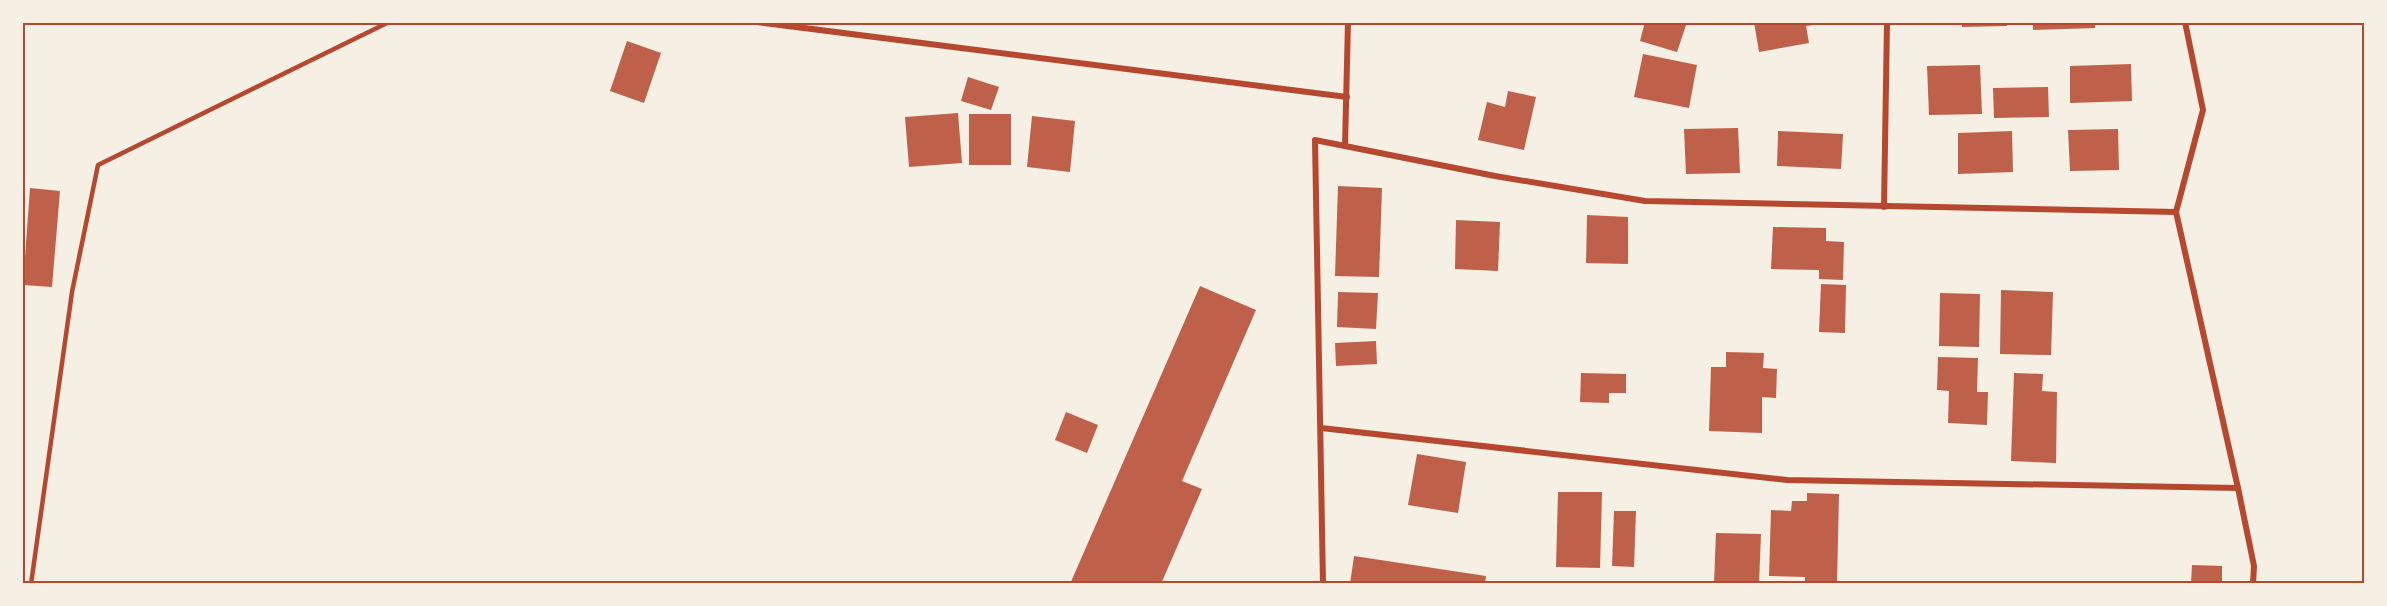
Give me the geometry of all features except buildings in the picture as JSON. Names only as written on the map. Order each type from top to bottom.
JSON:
[{"type":"street","points":[[757,22],[1347,97]]},
{"type":"street","points":[[1345,146],[1348,22]]},
{"type":"street","points":[[1884,207],[1887,22]]},
{"type":"street","points":[[2185,22],[2203,110],[2176,212],[2238,488],[2254,566],[2253,584]]},
{"type":"street","points":[[1323,584],[1315,140],[1495,176],[1645,201],[2176,212]]},
{"type":"street","points":[[1321,428],[1788,480],[2238,488]]},
{"type":"lane","points":[[31,584],[72,292],[98,165],[389,22]]}]
